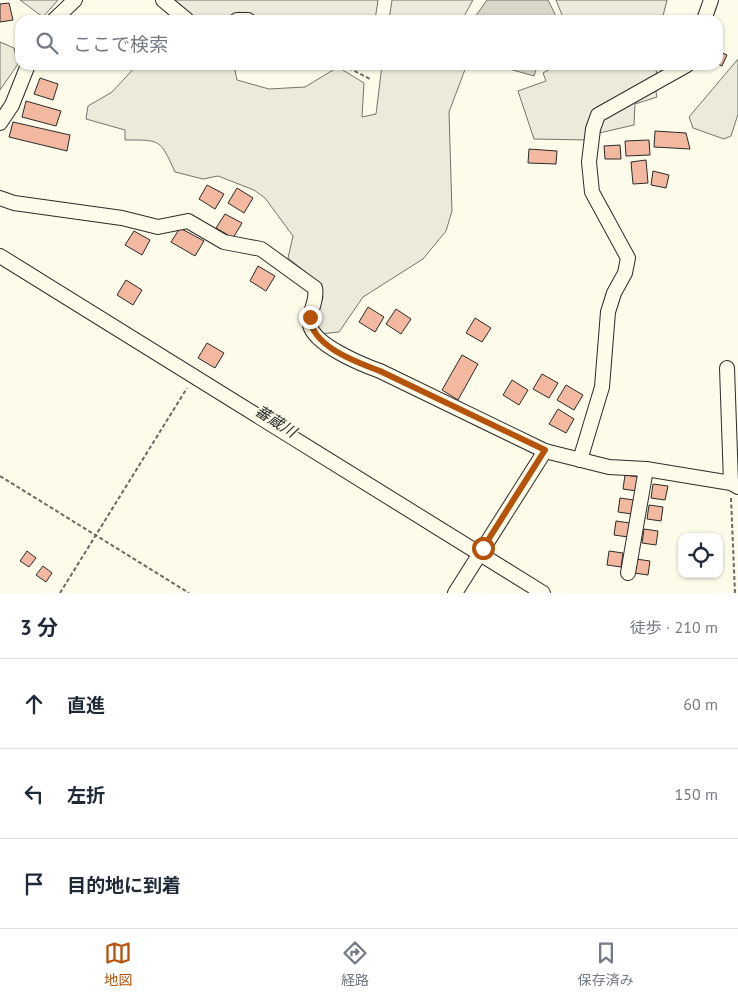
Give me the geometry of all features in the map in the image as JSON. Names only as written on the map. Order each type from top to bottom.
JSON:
[{"type":"street","points":[[59,15],[75,0]]},
{"type":"street","points":[[163,0],[181,15]]},
{"type":"street","points":[[706,15],[711,0]]},
{"type":"street","points":[[0,123],[12,105],[26,70]]},
{"type":"street","points":[[580,460],[602,387],[608,312],[614,293],[626,273],[628,258],[592,192],[589,162],[593,129],[598,115],[678,70]]},
{"type":"street","points":[[0,198],[14,202],[122,218],[158,227],[188,221],[224,242],[261,249],[314,288],[317,297],[310,317],[310,327],[317,338],[353,361],[380,371],[545,450],[609,467],[646,470],[734,485],[727,368]]},
{"type":"street","points":[[0,256],[481,552],[543,593]]},
{"type":"street","points":[[455,593],[545,450]]},
{"type":"street","points":[[628,573],[646,470]]},
{"type":"path","points":[[353,70],[370,79]]},
{"type":"path","points":[[60,593],[194,375]]},
{"type":"path","points":[[0,476],[189,593]]},
{"type":"path","points":[[734,485],[735,593]]},
{"type":"shaded area","points":[[20,0],[58,0],[45,15],[40,15]]},
{"type":"shaded area","points":[[175,0],[378,0],[376,15],[247,15],[239,12],[233,15],[192,15]]},
{"type":"shaded area","points":[[392,0],[473,0],[465,15],[390,15]]},
{"type":"shaded area","points":[[487,0],[548,0],[556,15],[476,15]]},
{"type":"shaded area","points":[[556,0],[667,0],[663,15],[562,15]]},
{"type":"shaded area","points":[[0,42],[14,48],[15,68],[0,90]]},
{"type":"shaded area","points":[[738,59],[738,114],[731,136],[724,139],[693,128],[689,117]]},
{"type":"shaded area","points":[[132,70],[235,70],[237,80],[269,89],[305,87],[333,70],[343,70],[364,83],[362,117],[376,114],[381,70],[465,70],[449,112],[452,211],[446,231],[423,259],[363,297],[339,332],[320,334],[317,318],[323,297],[319,283],[288,258],[293,236],[265,198],[254,190],[218,176],[203,179],[175,172],[162,147],[153,141],[125,140],[125,130],[86,119],[88,106],[112,92]]},
{"type":"shaded area","points":[[513,70],[536,70],[534,76]]},
{"type":"shaded area","points":[[548,70],[656,70],[658,79],[595,113],[587,140],[534,139],[518,91],[546,81],[543,73]]},
{"type":"shaded area","points":[[655,87],[657,97],[635,104],[634,125],[599,133],[600,116]]},
{"type":"building","points":[[9,3],[13,20],[0,22],[0,4]]},
{"type":"building","points":[[723,53],[727,55],[723,64]]},
{"type":"building","points":[[40,78],[58,84],[53,100],[34,94]]},
{"type":"building","points":[[26,101],[61,111],[56,126],[22,117]]},
{"type":"building","points":[[13,122],[70,135],[67,151],[9,137]]},
{"type":"building","points":[[655,131],[686,133],[690,149],[654,147]]},
{"type":"building","points":[[649,140],[650,155],[626,156],[625,141]]},
{"type":"building","points":[[620,145],[621,159],[605,159],[604,146]]},
{"type":"building","points":[[529,149],[557,151],[556,164],[528,163]]},
{"type":"building","points":[[646,160],[648,183],[633,184],[631,162]]},
{"type":"building","points":[[653,171],[669,175],[666,188],[651,185]]},
{"type":"building","points":[[207,185],[224,194],[215,209],[199,199]]},
{"type":"building","points":[[237,188],[253,198],[244,213],[228,203]]},
{"type":"building","points":[[225,214],[242,223],[233,238],[216,228]]},
{"type":"building","points":[[180,228],[204,241],[195,256],[171,242]]},
{"type":"building","points":[[134,231],[150,240],[142,255],[125,245]]},
{"type":"building","points":[[258,266],[275,276],[266,291],[250,281]]},
{"type":"building","points":[[126,280],[142,290],[133,305],[117,295]]},
{"type":"building","points":[[368,307],[384,317],[375,332],[359,322]]},
{"type":"building","points":[[396,309],[411,319],[401,334],[386,324]]},
{"type":"building","points":[[475,318],[491,328],[482,342],[466,333]]},
{"type":"building","points":[[207,343],[224,353],[215,368],[198,358]]},
{"type":"building","points":[[462,355],[478,364],[458,400],[442,390]]},
{"type":"building","points":[[542,374],[558,383],[549,398],[533,389]]},
{"type":"building","points":[[512,380],[528,390],[519,405],[503,395]]},
{"type":"building","points":[[566,385],[583,395],[574,410],[557,400]]},
{"type":"building","points":[[558,409],[574,419],[566,433],[549,424]]},
{"type":"building","points":[[625,475],[639,477],[637,491],[623,489]]},
{"type":"building","points":[[653,484],[668,486],[665,500],[651,498]]},
{"type":"building","points":[[620,498],[634,500],[632,514],[618,512]]},
{"type":"building","points":[[649,505],[663,507],[661,521],[647,519]]},
{"type":"building","points":[[616,521],[630,523],[628,537],[614,535]]},
{"type":"building","points":[[644,529],[658,531],[656,545],[642,543]]},
{"type":"building","points":[[27,551],[36,558],[29,567],[20,561]]},
{"type":"building","points":[[609,551],[623,553],[621,567],[607,565]]},
{"type":"building","points":[[636,559],[650,561],[648,575],[634,573]]},
{"type":"building","points":[[43,566],[52,573],[46,582],[36,575]]},
{"type":"route","points":[[310,317],[310,327],[317,338],[353,361],[380,371],[545,450],[483,548]]},
{"type":"water label","name":"蕃蔵川","points":[[276,421]]}]
